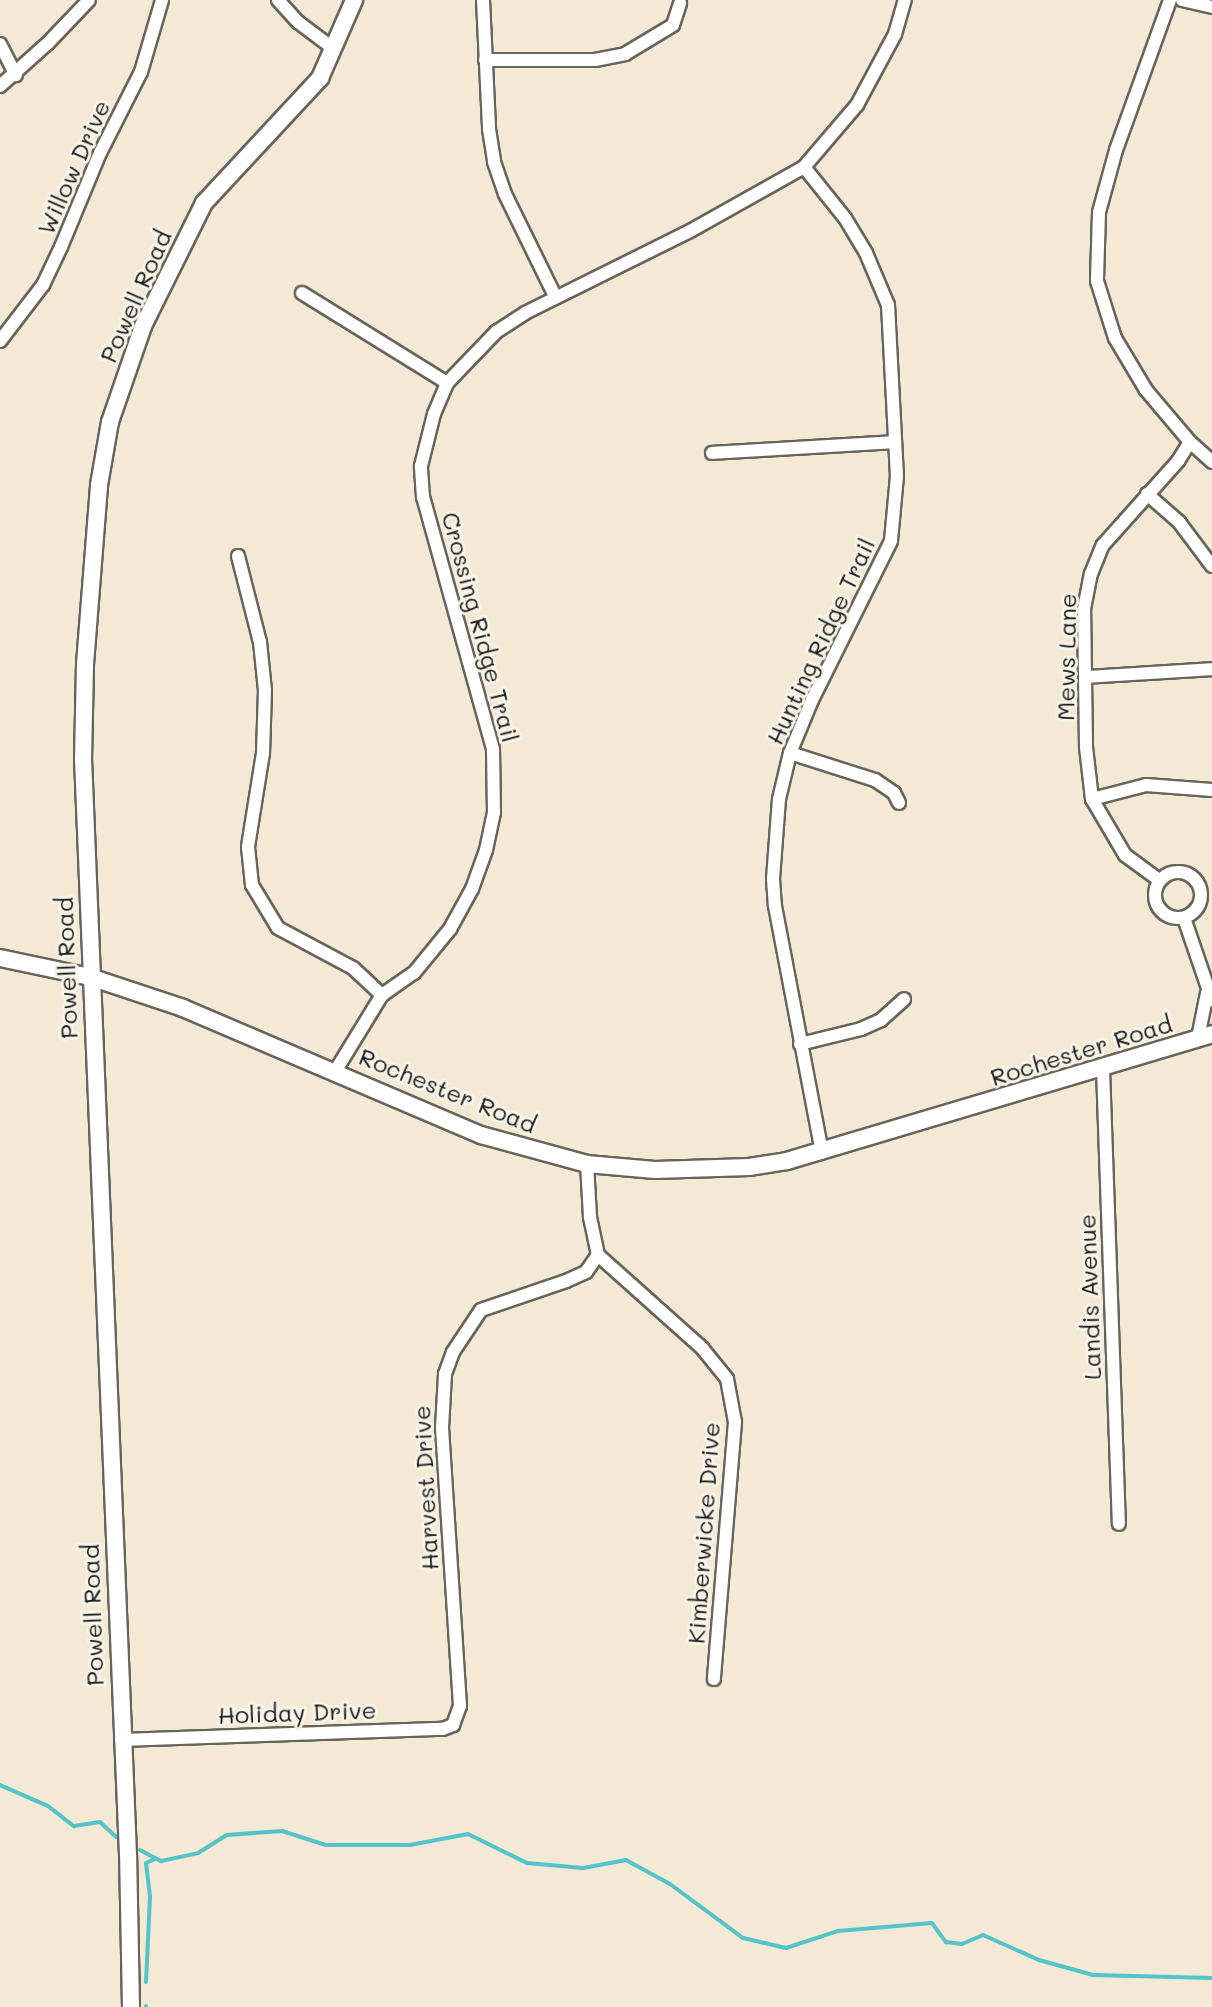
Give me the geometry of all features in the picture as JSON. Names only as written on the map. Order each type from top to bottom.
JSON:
[{"type":"street","points":[[0,86],[16,75],[89,0]]},
{"type":"street","name":"Willow Drive","points":[[0,341],[43,285],[100,153],[141,72],[162,0]]},
{"type":"street","points":[[278,0],[298,22],[334,49]]},
{"type":"street","name":"Powell Road","points":[[131,2007],[128,1855],[83,760],[85,664],[99,485],[110,422],[143,326],[204,203],[320,78],[354,0]]},
{"type":"street","points":[[483,0],[494,162],[505,194],[555,296]]},
{"type":"street","name":"Crossing Ridge Trail","points":[[336,1070],[382,995],[414,973],[450,929],[472,889],[486,850],[494,813],[493,749],[423,497],[421,466],[434,414],[447,383],[496,332],[555,296],[690,231],[804,167],[857,105],[895,34],[905,0]]},
{"type":"street","points":[[1170,0],[1116,150],[1099,212],[1097,281],[1115,338],[1146,390],[1190,442],[1212,462]]},
{"type":"street","points":[[1182,0],[1212,7]]},
{"type":"street","points":[[485,60],[595,60],[625,54],[673,25],[680,3]]},
{"type":"street","points":[[0,44],[16,75]]},
{"type":"street","name":"Hunting Ridge Trail","points":[[804,167],[845,218],[880,279],[888,305],[892,344],[895,442],[896,514],[891,541],[812,700],[790,753],[779,799],[773,879],[800,1044],[822,1153]]},
{"type":"street","points":[[302,293],[447,383]]},
{"type":"street","points":[[712,453],[895,442]]},
{"type":"street","name":"Mews Lane","points":[[1159,880],[1125,855],[1092,799],[1086,747],[1084,609],[1091,574],[1103,545],[1178,461],[1190,442]]},
{"type":"street","points":[[1147,494],[1179,522],[1212,566]]},
{"type":"street","points":[[238,556],[260,642],[265,690],[263,753],[248,847],[252,885],[278,928],[353,968],[382,995]]},
{"type":"street","points":[[1086,677],[1212,669]]},
{"type":"street","points":[[790,753],[875,780],[894,793],[899,803]]},
{"type":"street","points":[[1092,799],[1137,786],[1212,790]]},
{"type":"street","points":[[1181,871],[1206,884],[1195,911],[1184,918],[1169,917],[1157,908],[1154,893],[1159,880],[1169,873],[1181,871]]},
{"type":"street","points":[[1184,918],[1210,996],[1205,1036]]},
{"type":"street","name":"Rochester Road","points":[[0,958],[90,977],[183,1008],[336,1070],[481,1135],[587,1164],[701,1170],[749,1167],[822,1153],[1205,1036]]},
{"type":"street","points":[[800,1044],[861,1029],[881,1020],[904,999]]},
{"type":"street","name":"Landis Avenue","points":[[1103,1069],[1119,1524]]},
{"type":"street","points":[[587,1164],[590,1217],[598,1255]]},
{"type":"street","name":"Kimberwicke Drive","points":[[598,1255],[702,1348],[727,1379],[735,1422],[714,1679]]},
{"type":"street","name":"Harvest Drive","points":[[460,1706],[442,1428],[445,1374],[453,1352],[481,1310],[586,1272],[598,1255]]},
{"type":"street","name":"Holiday Drive","points":[[121,1740],[443,1729],[453,1725],[460,1706]]},
{"type":"waterway","points":[[0,1785],[48,1806],[74,1826],[100,1822],[116,1837]]},
{"type":"waterway","points":[[140,1850],[161,1861],[198,1853],[227,1835],[282,1831],[326,1845],[410,1845],[468,1834],[527,1863],[583,1868],[626,1860],[670,1884],[743,1938],[786,1948],[838,1931],[932,1923],[946,1942],[962,1944],[983,1935],[1039,1960],[1093,1975],[1212,1978]]},
{"type":"waterway","points":[[146,1982],[150,1896],[146,1863],[155,1859]]}]
